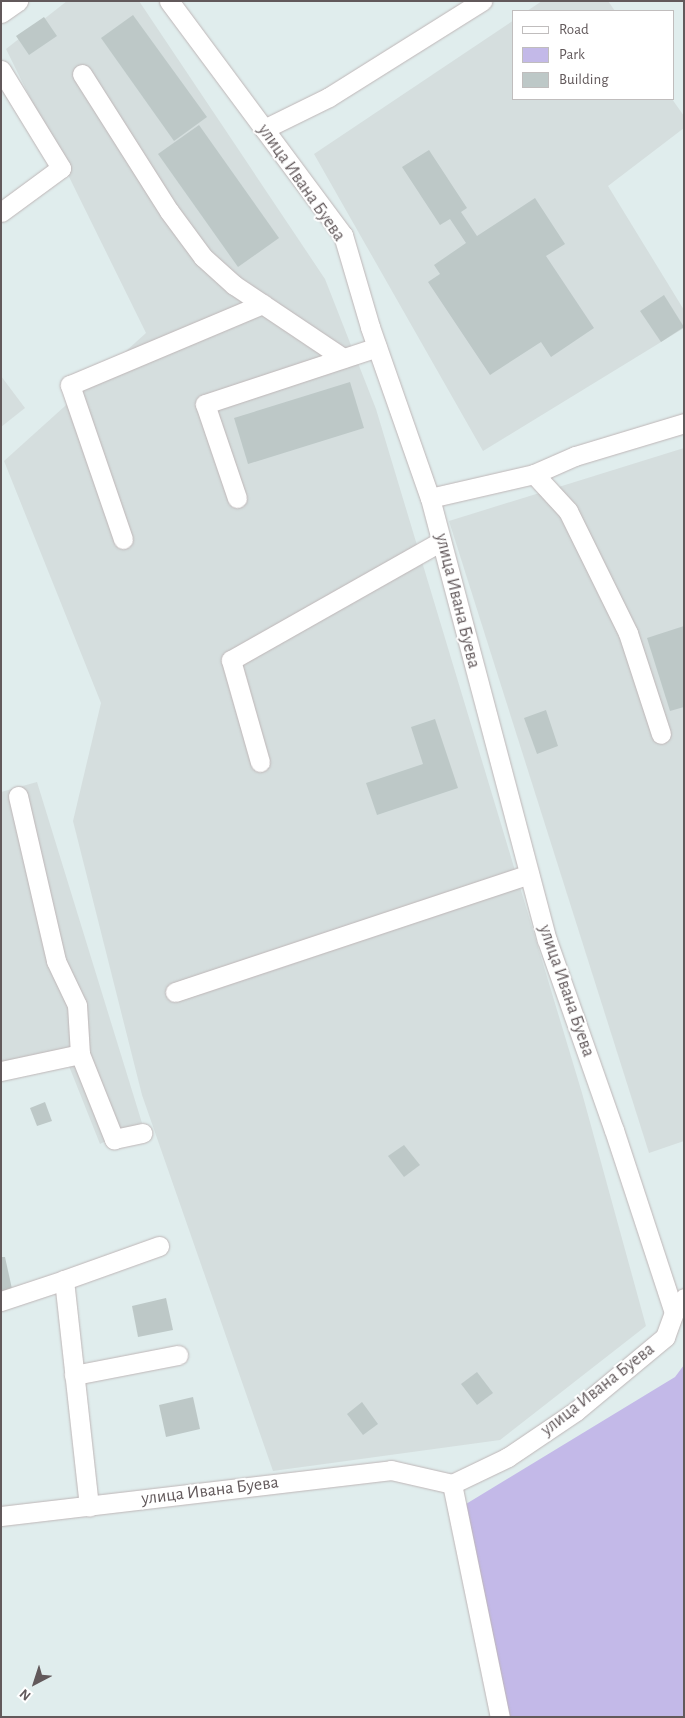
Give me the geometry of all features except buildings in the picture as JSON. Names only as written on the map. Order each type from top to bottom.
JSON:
[{"type":"street","points":[[1,13],[18,1]]},
{"type":"street","name":"улица Ивана Буева","points":[[1,1516],[391,1470],[452,1484],[508,1457],[576,1411],[665,1337],[679,1305],[614,1130],[547,940],[430,498],[377,347],[343,235],[169,1]]},
{"type":"street","points":[[264,129],[328,97],[482,1]]},
{"type":"street","points":[[1,70],[61,168],[1,212]]},
{"type":"street","points":[[82,74],[169,211],[203,257],[234,285],[343,358]]},
{"type":"street","points":[[123,539],[70,385],[263,304]]},
{"type":"street","points":[[237,498],[205,404],[377,347]]},
{"type":"street","points":[[430,498],[534,474],[574,456],[684,423]]},
{"type":"street","points":[[534,474],[568,511],[628,633],[662,734]]},
{"type":"street","points":[[260,762],[232,660],[441,541]]},
{"type":"street","points":[[18,796],[56,961],[77,1005],[80,1054],[114,1139],[142,1133]]},
{"type":"street","points":[[175,992],[529,874]]},
{"type":"street","points":[[1,1071],[80,1054]]},
{"type":"street","points":[[1,1301],[159,1246]]},
{"type":"street","points":[[64,1280],[89,1507]]},
{"type":"street","points":[[74,1375],[178,1355]]},
{"type":"street","points":[[452,1484],[500,1717]]},
{"type":"shaded area","points":[[67,1],[139,1],[325,279],[376,409],[582,1093],[646,1326],[500,1440],[273,1471],[142,1095],[73,821],[101,703],[4,461],[146,333],[6,49]]},
{"type":"shaded area","points":[[542,1],[608,1],[614,10],[528,10]]},
{"type":"shaded area","points":[[512,21],[512,100],[673,100],[684,116],[684,128],[608,186],[684,310],[684,328],[483,451],[314,154]]},
{"type":"shaded area","points":[[1,376],[25,408],[1,427]]},
{"type":"shaded area","points":[[684,448],[684,1141],[649,1153],[449,521]]},
{"type":"shaded area","points":[[37,782],[142,1123],[100,1144],[63,1051],[1,1065],[1,792]]},
{"type":"green space","points":[[684,1365],[684,1717],[495,1717],[466,1504],[675,1377]]}]
